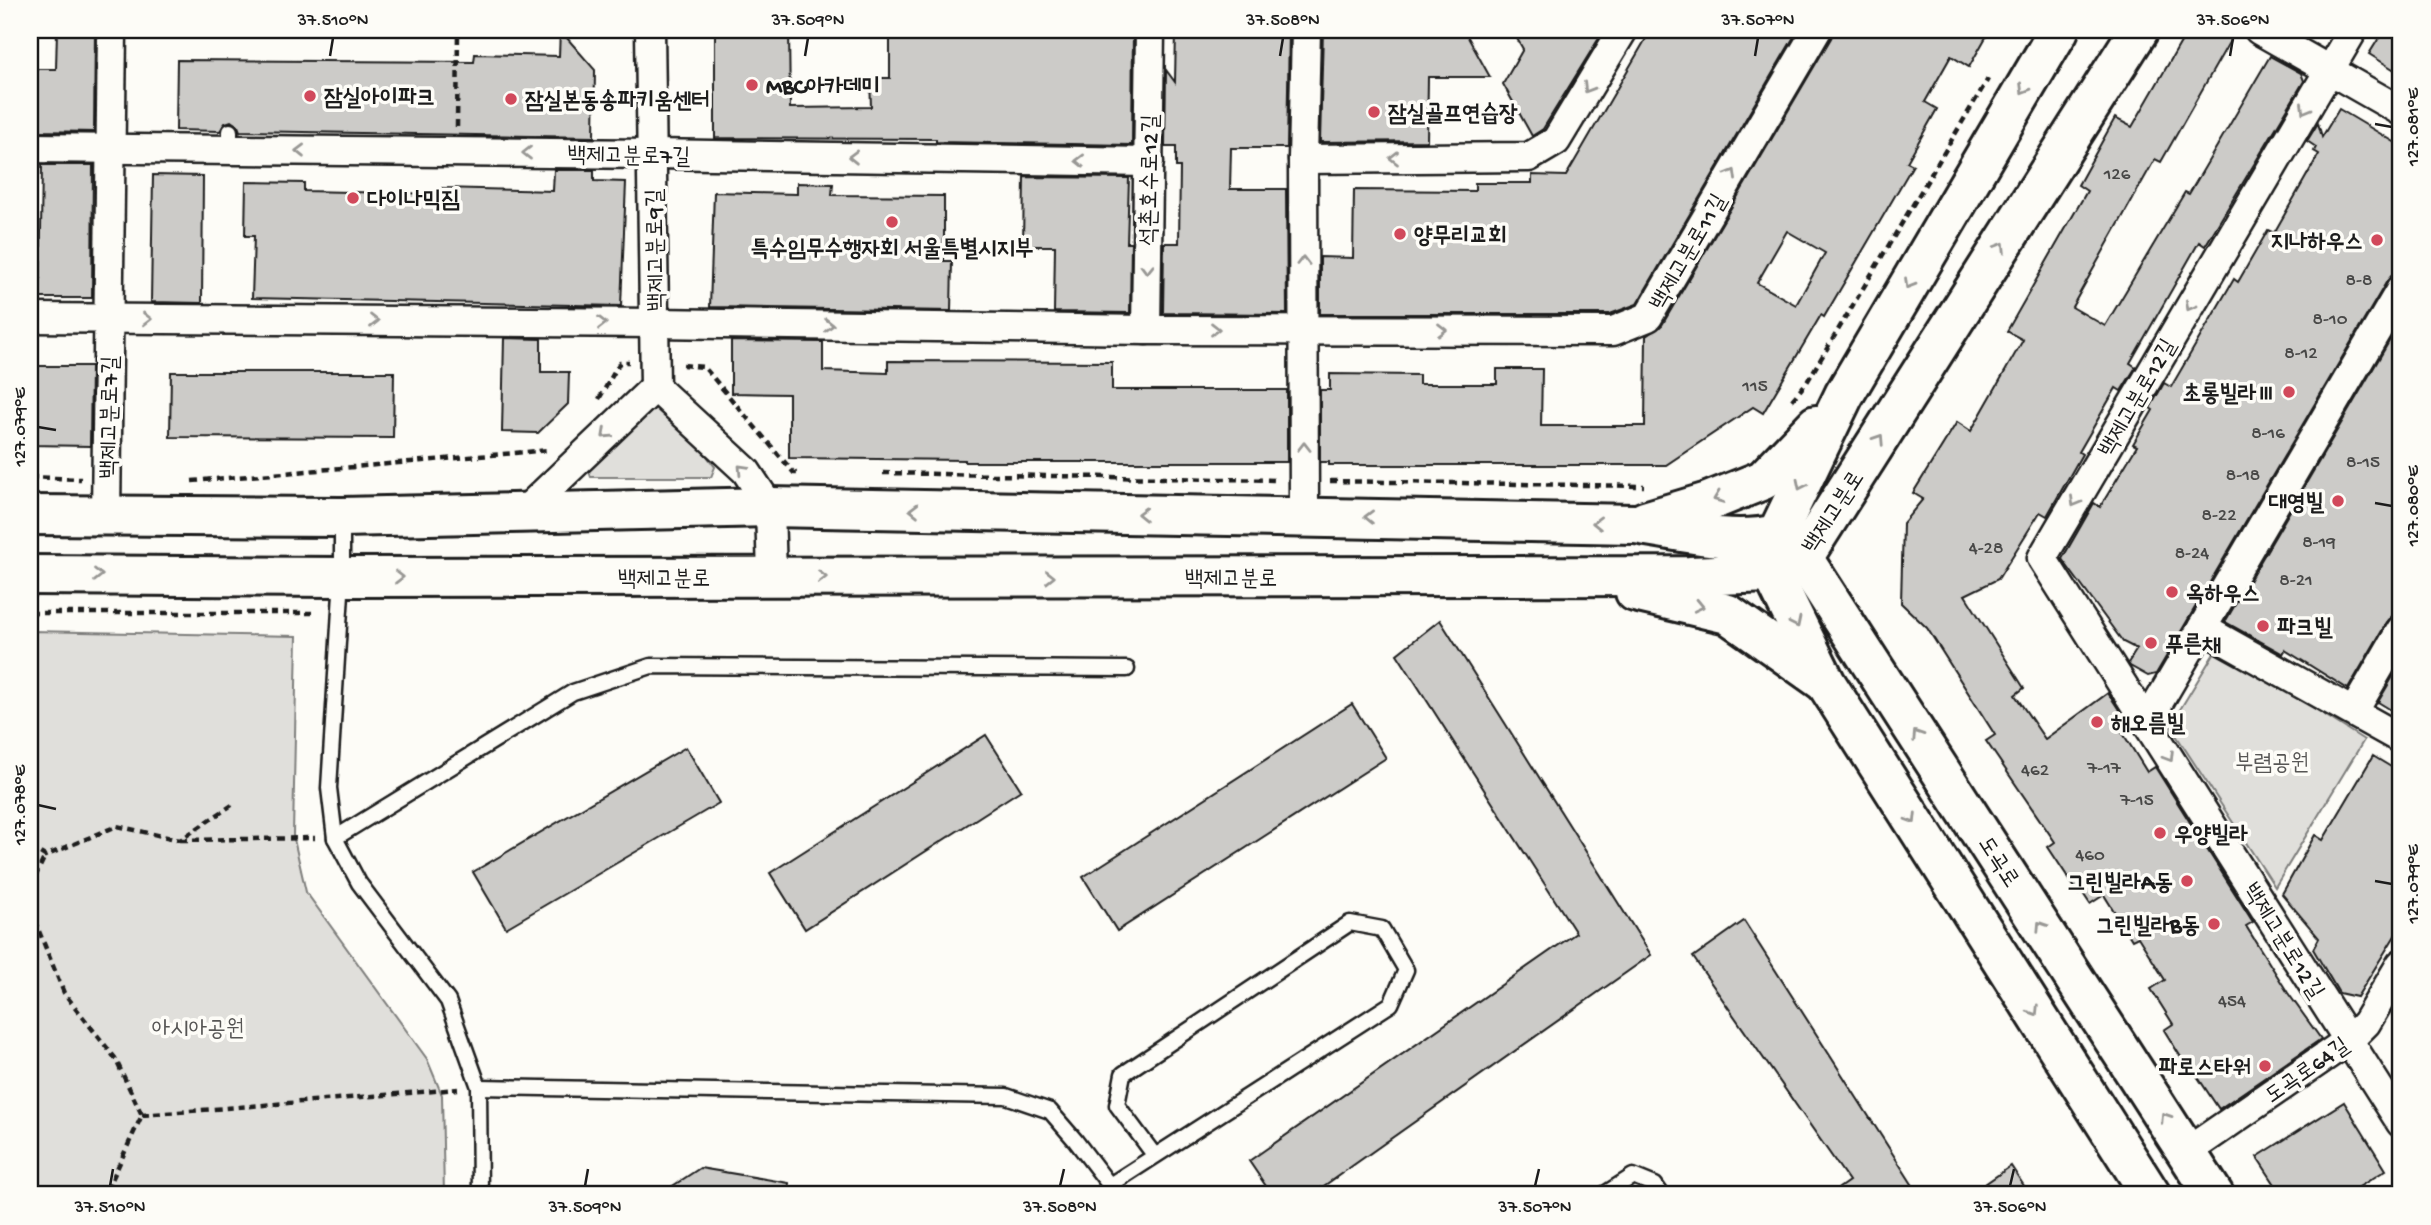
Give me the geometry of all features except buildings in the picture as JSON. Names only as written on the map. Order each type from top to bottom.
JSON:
[{"type":"main road","name":"백제고분로","points":[[1778,551],[1844,395],[2059,30]]},
{"type":"main road","name":"백제고분로","points":[[30,575],[340,595],[772,577],[1561,576],[1778,551],[2127,35]]},
{"type":"main road","points":[[1634,524],[1708,502],[1763,480],[1791,454],[1844,395]]},
{"type":"main road","name":"백제고분로","points":[[30,515],[106,498],[342,517],[1304,498],[1634,524],[1738,540],[1778,551]]},
{"type":"main road","points":[[1778,551],[1826,683],[2151,1195]]},
{"type":"main road","name":"도곡로","points":[[1778,551],[2188,1152],[2214,1195]]},
{"type":"main road","points":[[1561,576],[1728,614],[1826,683]]},
{"type":"street","name":"백제고분로7길","points":[[106,498],[112,30]]},
{"type":"street","name":"백제고분로9길","points":[[650,30],[655,374]]},
{"type":"street","name":"석촌호수로12길","points":[[1146,330],[1150,30]]},
{"type":"street","points":[[1304,498],[1303,159],[1306,30]]},
{"type":"street","points":[[1303,159],[1529,157],[1556,141],[1623,30]]},
{"type":"street","name":"백제고분로11길","points":[[1146,330],[1613,331],[1648,317],[1817,30]]},
{"type":"street","points":[[2259,30],[2401,111]]},
{"type":"street","name":"백제고분로12길","points":[[2353,30],[2042,558],[2401,1123]]},
{"type":"street","name":"백제고분로7길","points":[[30,148],[110,149],[230,140],[396,142],[457,152],[1149,162]]},
{"type":"street","points":[[2147,722],[2401,289]]},
{"type":"street","points":[[30,318],[1146,330]]},
{"type":"street","points":[[523,513],[655,374],[746,471],[770,507],[772,577]]},
{"type":"street","points":[[2203,628],[2401,739]]},
{"type":"street","points":[[2354,711],[2401,630]]},
{"type":"street","name":"도곡로64길","points":[[2188,1152],[2349,1040],[2367,1023],[2399,972]]},
{"type":"lane","points":[[342,517],[329,788],[335,838],[359,883],[448,1001],[479,1087],[480,1195]]},
{"type":"lane","points":[[335,838],[573,692],[651,666],[1128,669]]},
{"type":"lane","points":[[479,1087],[1006,1096],[1050,1111],[1113,1190],[1154,1156],[1391,1004],[1406,970],[1382,929],[1350,923],[1123,1074],[1117,1105],[1154,1156]]},
{"type":"lane","points":[[1603,1195],[1633,1176],[1655,1185],[1662,1195]]},
{"type":"path","points":[[457,152],[458,30]]},
{"type":"path","points":[[1784,411],[1807,382],[1990,77]]},
{"type":"path","points":[[596,405],[620,362],[655,374],[704,367],[794,473],[806,473]]},
{"type":"path","points":[[189,481],[558,449]]},
{"type":"path","points":[[871,473],[1304,498],[1646,486]]},
{"type":"path","points":[[30,477],[106,498]]},
{"type":"path","points":[[30,613],[340,595]]},
{"type":"path","points":[[180,840],[232,805]]},
{"type":"path","points":[[30,888],[45,856],[117,826],[180,840],[335,838]]},
{"type":"path","points":[[30,847],[45,856]]},
{"type":"path","points":[[30,909],[64,993],[115,1058],[142,1115]]},
{"type":"path","points":[[142,1115],[479,1087]]},
{"type":"path","points":[[99,1195],[109,1186],[142,1115]]},
{"type":"green space","points":[[651,399],[665,399],[715,467],[711,477],[591,477],[587,466]]},
{"type":"green space","name":"아시아공원","points":[[30,631],[297,636],[293,835],[306,892],[427,1059],[442,1095],[444,1195],[30,1195]]},
{"type":"green space","name":"부렴공원","points":[[2218,647],[2364,740],[2275,887],[2170,726]]},
{"type":"place","name":"MBC아카데미","points":[[752,85]]},
{"type":"place","name":"잠실아이파크","points":[[310,96]]},
{"type":"place","name":"잠실본동송파키움센터","points":[[511,99]]},
{"type":"place","name":"잠실골프연습장","points":[[1374,112]]},
{"type":"place","name":"다이나믹짐","points":[[353,198]]},
{"type":"place","name":"특수임무수행자회 서울특별시지부","points":[[892,222]]},
{"type":"place","name":"양무리교회","points":[[1400,234]]},
{"type":"place","name":"지나하우스","points":[[2377,240]]},
{"type":"place","name":"초롱빌라Ⅲ","points":[[2289,392]]},
{"type":"place","name":"대영빌","points":[[2338,501]]},
{"type":"place","name":"옥하우스","points":[[2172,592]]},
{"type":"place","name":"파크빌","points":[[2263,626]]},
{"type":"place","name":"푸른채","points":[[2151,643]]},
{"type":"place","name":"해오름빌","points":[[2097,722]]},
{"type":"place","name":"우양빌라","points":[[2160,833]]},
{"type":"place","name":"그린빌라A동","points":[[2187,881]]},
{"type":"place","name":"그린빌라B동","points":[[2214,924]]},
{"type":"place","name":"파로스타워","points":[[2265,1066]]}]
